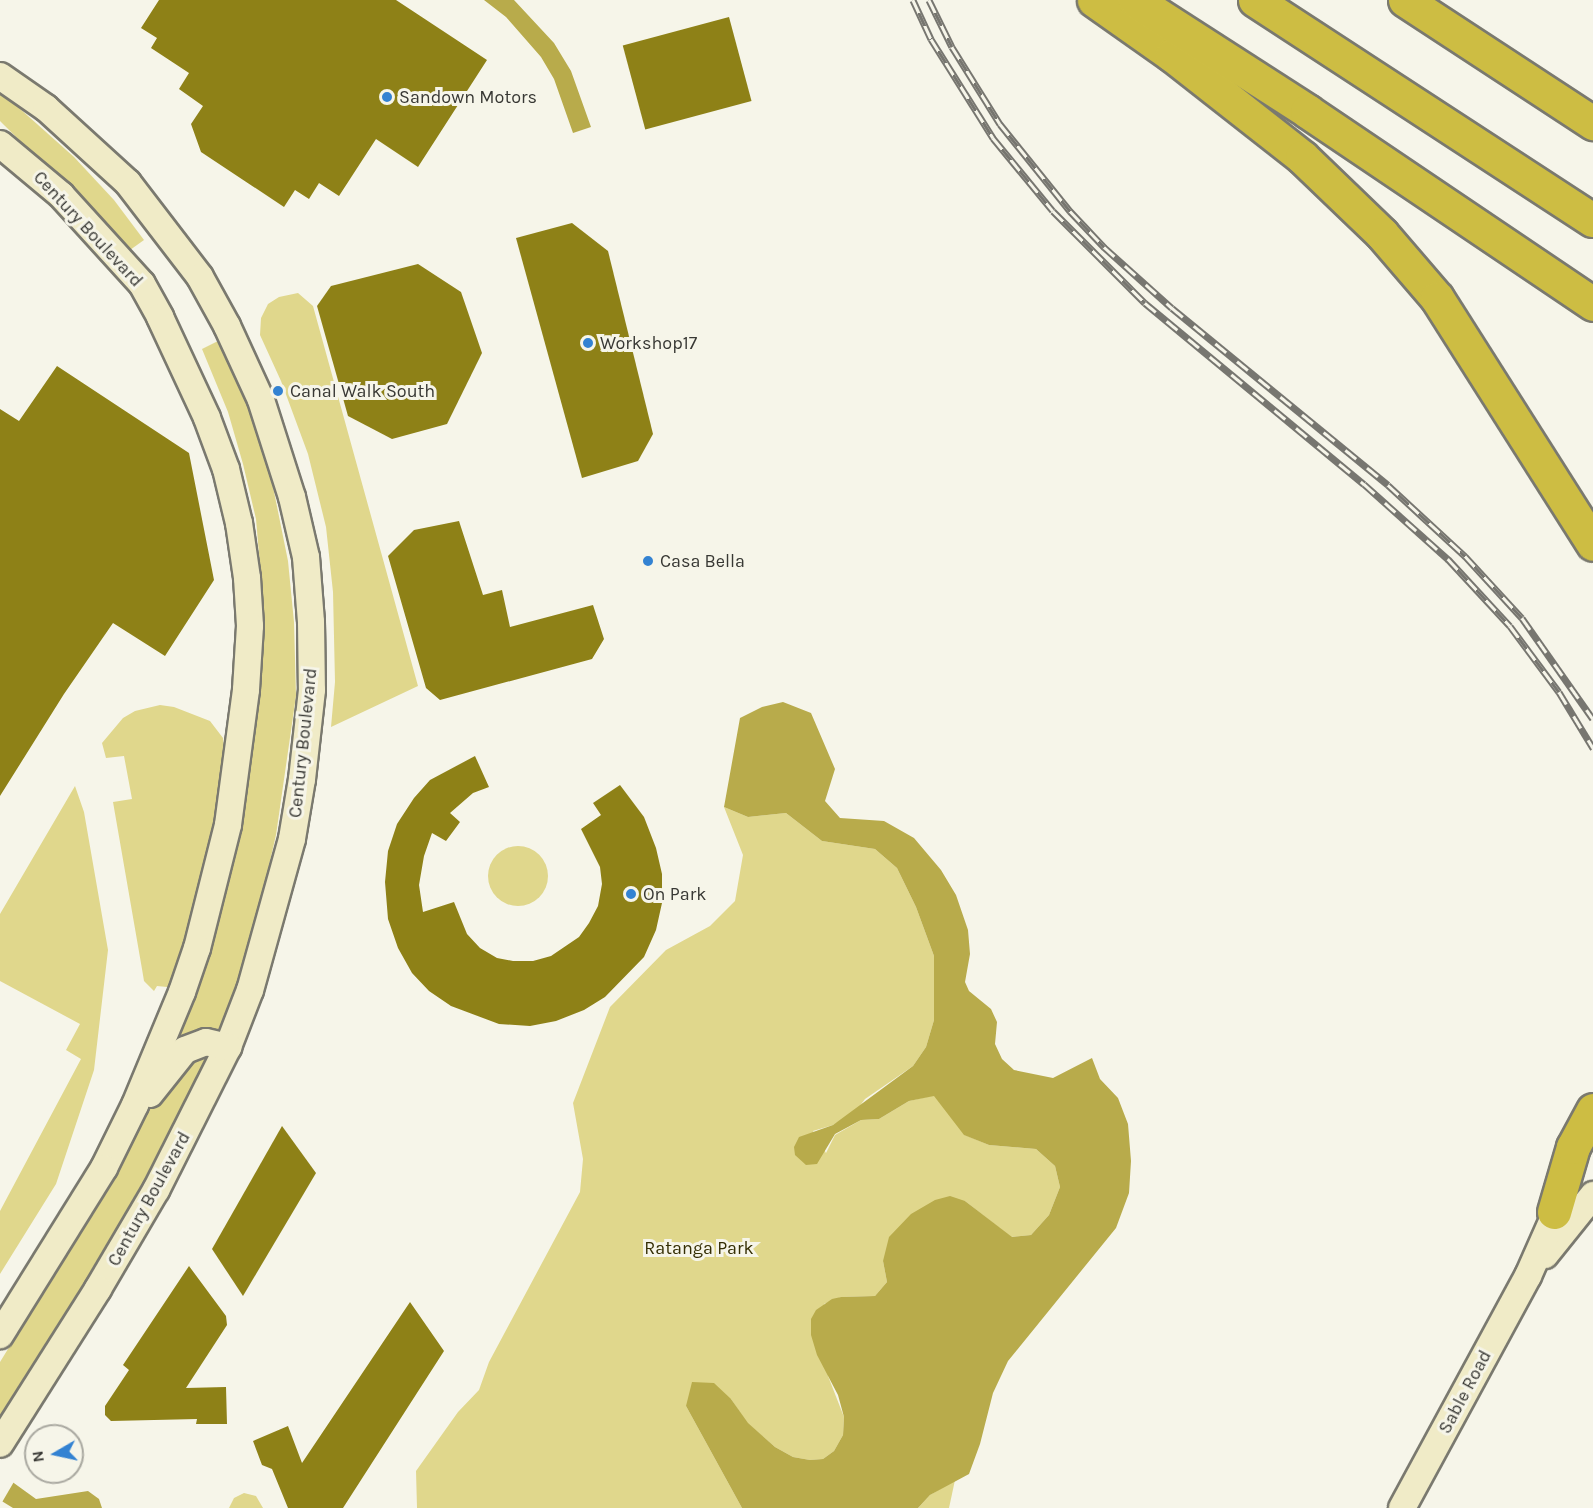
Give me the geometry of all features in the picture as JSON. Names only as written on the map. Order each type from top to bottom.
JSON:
[{"type":"highway","points":[[1094,0],[1172,55],[1302,157],[1383,234],[1437,298],[1588,537]]},
{"type":"highway","points":[[1134,0],[1307,111],[1593,303]]},
{"type":"highway","points":[[1256,0],[1593,220]]},
{"type":"highway","points":[[1405,0],[1593,123]]},
{"type":"highway","points":[[1554,1212],[1573,1147],[1593,1110]]},
{"type":"main road","name":"Century Boulevard","points":[[0,76],[46,108],[128,183],[200,277],[227,326],[261,400],[292,497],[306,557],[311,622],[312,690],[302,779],[292,839],[273,915],[250,990],[228,1047],[156,1190],[98,1289],[0,1444]]},
{"type":"main road","name":"Century Boulevard","points":[[0,144],[61,195],[142,284],[177,350],[226,469],[239,523],[247,578],[250,626],[246,690],[230,815],[197,948],[166,1034],[104,1167],[0,1335]]},
{"type":"main road","points":[[104,1167],[128,1133],[152,1090],[185,1050],[206,1042],[228,1047]]},
{"type":"main road","name":"Sable Road","points":[[1402,1508],[1528,1276],[1554,1212],[1593,1142]]},
{"type":"main road","name":"Sable Road","points":[[1528,1276],[1593,1195]]},
{"type":"green space","points":[[0,91],[74,157],[114,200],[144,240],[130,250],[0,121]]},
{"type":"green space","points":[[298,293],[313,306],[418,686],[331,727],[335,682],[333,592],[326,527],[308,454],[281,381],[260,335],[261,318],[268,304],[279,297]]},
{"type":"green space","points":[[218,341],[250,403],[267,457],[288,561],[294,622],[296,696],[276,835],[259,909],[235,989],[212,1049],[148,1186],[0,1427],[0,1362],[116,1174],[148,1111],[179,1039],[210,952],[242,828],[260,691],[263,600],[256,519],[243,464],[228,412],[202,349]]},
{"type":"green space","points":[[160,705],[174,707],[210,721],[223,738],[226,763],[217,824],[203,885],[174,982],[167,987],[157,986],[154,991],[144,981],[113,802],[132,799],[124,756],[106,758],[102,743],[123,718],[135,711]]},
{"type":"green space","points":[[75,786],[84,812],[108,950],[94,1070],[56,1184],[0,1274],[0,1211],[81,1059],[66,1050],[80,1024],[0,981],[0,914]]},
{"type":"green space","name":"Ratanga Park","points":[[724,807],[748,817],[786,813],[822,841],[875,849],[897,868],[916,907],[934,956],[934,1020],[926,1047],[913,1066],[865,1099],[856,1111],[833,1125],[813,1131],[826,1153],[835,1135],[861,1120],[879,1119],[909,1101],[935,1095],[965,1135],[989,1145],[1036,1149],[1055,1166],[1060,1187],[1049,1215],[1031,1235],[1011,1237],[965,1201],[883,1261],[887,1282],[875,1296],[841,1297],[824,1304],[828,1376],[844,1417],[843,1435],[834,1451],[823,1459],[810,1460],[793,1457],[775,1447],[747,1423],[731,1399],[686,1406],[742,1508],[417,1508],[416,1471],[458,1412],[479,1390],[489,1362],[580,1192],[583,1159],[573,1103],[610,1007],[666,950],[710,926],[735,901],[743,855]]},
{"type":"green space","points":[[512,846],[524,846],[535,851],[543,859],[548,876],[546,888],[535,901],[524,906],[512,906],[501,901],[493,893],[488,882],[488,870],[493,859],[501,851]]},
{"type":"green space","points":[[955,1480],[949,1508],[918,1508],[930,1495]]},
{"type":"green space","points":[[244,1493],[256,1496],[263,1508],[229,1508],[234,1498]]},
{"type":"shaded area","points":[[484,0],[514,0],[554,43],[571,71],[591,127],[573,133],[554,79],[541,57],[506,17]]},
{"type":"shaded area","points":[[783,702],[811,713],[835,769],[825,801],[840,818],[884,821],[914,838],[941,870],[956,895],[968,930],[970,954],[965,982],[969,991],[991,1009],[997,1022],[995,1044],[1002,1059],[1014,1070],[1053,1078],[1092,1058],[1100,1079],[1118,1098],[1128,1124],[1131,1161],[1129,1193],[1116,1228],[1008,1361],[993,1393],[980,1444],[969,1474],[930,1495],[918,1508],[742,1508],[686,1406],[692,1382],[714,1383],[731,1399],[748,1423],[775,1447],[793,1457],[810,1460],[823,1459],[834,1451],[843,1435],[844,1417],[838,1395],[817,1355],[811,1335],[811,1319],[816,1310],[832,1299],[875,1296],[887,1282],[883,1261],[889,1237],[911,1214],[935,1200],[950,1196],[965,1201],[1012,1237],[1031,1235],[1049,1215],[1060,1187],[1055,1166],[1036,1149],[989,1145],[964,1135],[934,1096],[909,1101],[879,1119],[861,1120],[835,1134],[817,1164],[806,1165],[795,1155],[794,1147],[799,1137],[833,1125],[913,1066],[926,1047],[934,1020],[934,956],[916,907],[897,868],[875,849],[822,841],[786,813],[748,817],[724,807],[740,718],[762,707]]},
{"type":"shaded area","points":[[0,1473],[36,1499],[88,1491],[99,1499],[102,1508],[13,1508],[0,1500]]},
{"type":"pier","points":[[0,1470],[15,1480],[1,1504],[0,1503]]},
{"type":"building","name":"Sandown Motors","points":[[159,0],[396,0],[487,60],[418,167],[376,139],[339,196],[319,183],[309,199],[295,190],[284,207],[201,152],[191,124],[203,106],[179,89],[189,73],[151,48],[157,38],[141,28]]},
{"type":"building","points":[[729,17],[752,101],[645,130],[623,45]]},
{"type":"building","name":"Workshop17","points":[[572,223],[608,251],[653,434],[638,461],[582,478],[516,238]]},
{"type":"building","points":[[418,264],[461,292],[482,353],[447,424],[392,439],[348,416],[317,306],[331,286]]},
{"type":"building","points":[[57,366],[189,453],[214,580],[165,656],[113,623],[64,694],[0,796],[0,409],[19,421]]},
{"type":"building","points":[[459,521],[483,595],[502,590],[510,627],[593,605],[604,639],[592,659],[440,700],[426,688],[388,556],[414,530]]},
{"type":"building","name":"On Park","points":[[475,756],[489,787],[473,793],[450,813],[460,822],[446,841],[432,833],[424,856],[419,885],[423,912],[454,902],[467,934],[480,948],[497,958],[533,961],[551,956],[579,937],[589,923],[598,906],[602,884],[600,867],[581,829],[601,815],[593,803],[620,785],[644,817],[656,848],[662,874],[662,903],[656,930],[644,957],[605,997],[584,1010],[556,1021],[530,1026],[499,1024],[451,1006],[429,991],[412,973],[398,948],[388,919],[385,882],[388,851],[397,824],[414,798],[430,780]]},
{"type":"building","points":[[282,1126],[316,1173],[243,1296],[212,1249]]},
{"type":"building","points":[[189,1266],[226,1316],[227,1325],[186,1388],[226,1387],[227,1424],[196,1424],[197,1419],[111,1421],[105,1415],[105,1406],[129,1370],[123,1365]]},
{"type":"building","points":[[410,1302],[444,1351],[343,1508],[288,1508],[272,1469],[262,1465],[253,1441],[288,1426],[302,1463]]},
{"type":"railway","points":[[913,0],[931,39],[993,138],[1053,211],[1145,303],[1364,484],[1448,559],[1510,626],[1559,692],[1593,748]]},
{"type":"railway","points":[[929,0],[952,47],[1000,124],[1070,211],[1104,247],[1172,308],[1388,485],[1465,556],[1522,618],[1593,719]]},
{"type":"place","name":"Sandown Motors","points":[[387,97]]},
{"type":"place","name":"Workshop17","points":[[588,343]]},
{"type":"place","name":"Canal Walk South","points":[[278,391]]},
{"type":"place","name":"Casa Bella","points":[[648,561]]},
{"type":"place","name":"On Park","points":[[631,894]]}]
